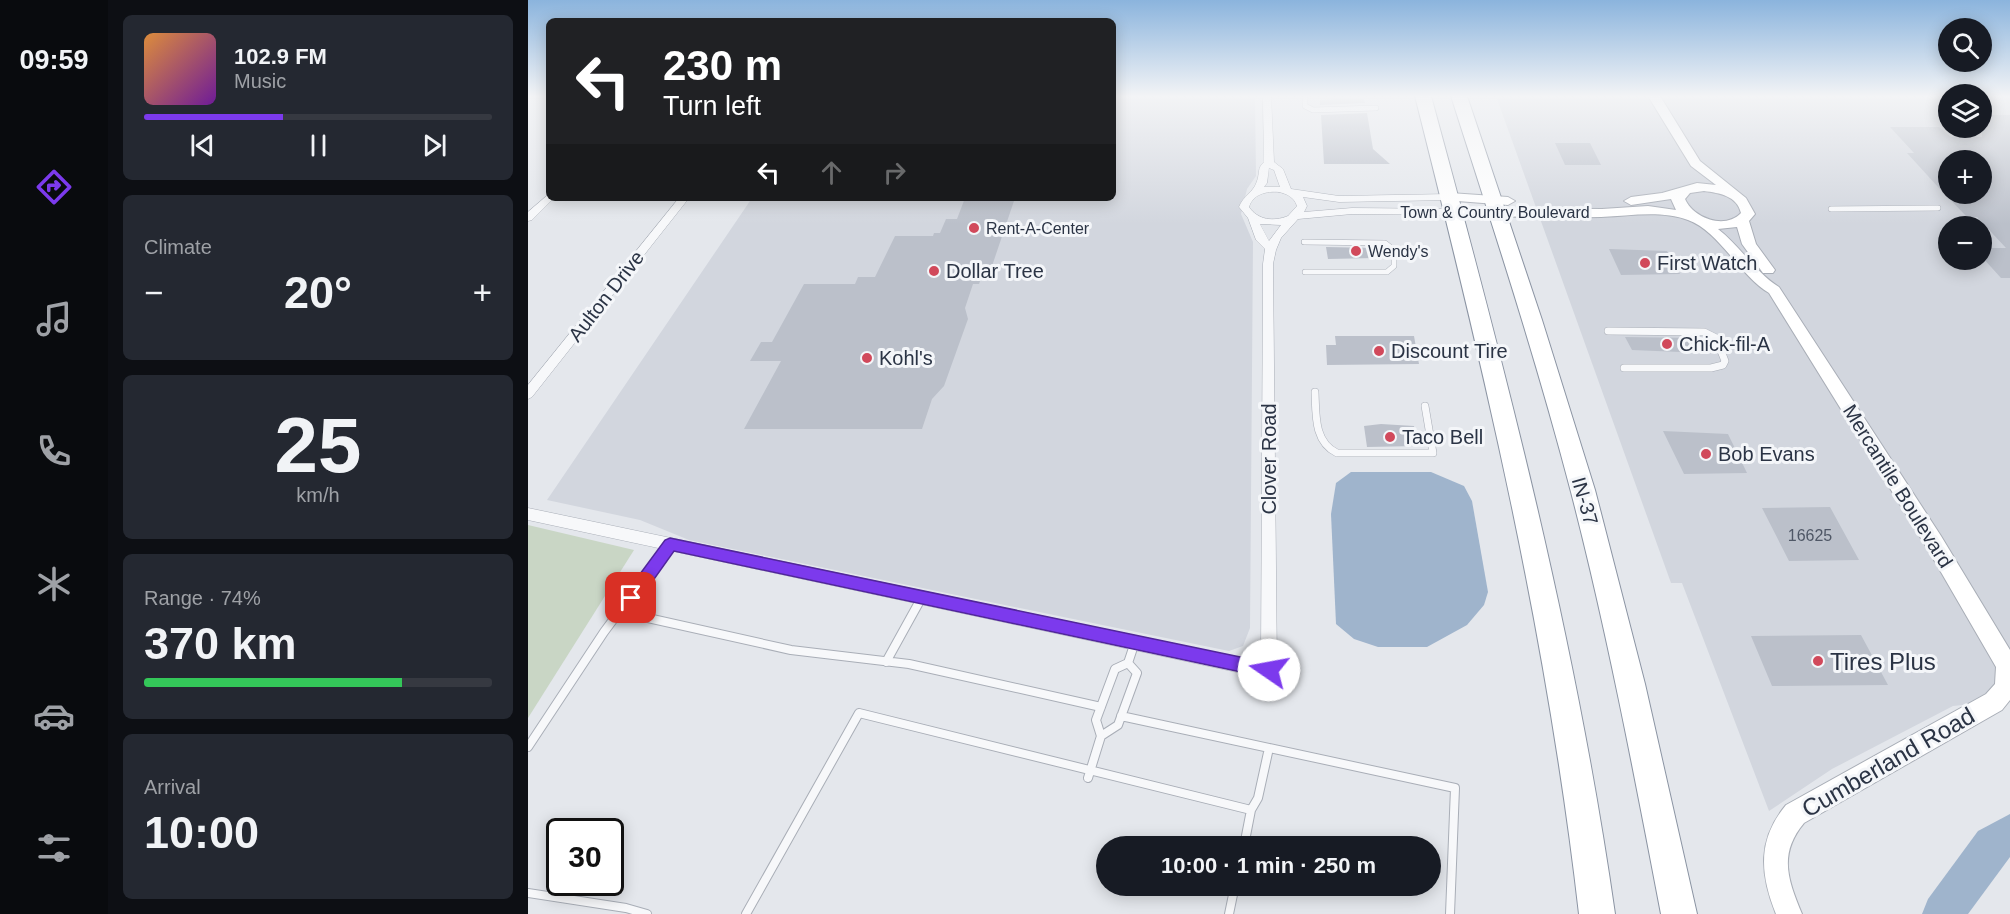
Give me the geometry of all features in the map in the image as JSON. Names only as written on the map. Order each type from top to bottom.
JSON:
[{"type":"highway","points":[[1434,139],[1521,477],[1564,693],[1589,843],[1597,914]]},
{"type":"highway","name":"IN-37","points":[[1473,139],[1565,428],[1598,545],[1635,699],[1679,914]]},
{"type":"street","points":[[1268,139],[1269,163]]},
{"type":"street","points":[[1680,139],[1695,163],[1722,183],[1730,193]]},
{"type":"street","points":[[1269,163],[1278,169],[1290,192],[1298,197],[1302,207],[1295,217],[1281,229],[1269,247]]},
{"type":"street","points":[[1253,217],[1244,207],[1245,201],[1262,183],[1264,167],[1269,163]]},
{"type":"street","points":[[1695,163],[1686,190],[1678,198],[1679,204],[1695,218]]},
{"type":"street","name":"Town & Country Boulevard","points":[[1495,206],[1626,201],[1664,197],[1686,190],[1708,187],[1730,193]]},
{"type":"street","name":"Town & Country Boulevard","points":[[1255,192],[1267,189],[1339,199],[1602,213],[1648,210],[1719,224],[1742,221]]},
{"type":"street","name":"Mercantile Boulevard","points":[[1730,193],[1748,208],[1748,214],[1742,221],[1749,244],[1776,282],[1774,290]]},
{"type":"street","points":[[528,218],[546,200]]},
{"type":"street","name":"Aulton Drive","points":[[528,394],[682,201]]},
{"type":"street","name":"Town & Country Boulevard","points":[[1253,217],[1278,222],[1295,217],[1352,211],[1452,205]]},
{"type":"street","name":"Clover Road","points":[[1135,642],[1269,670],[1269,247],[1261,240],[1253,217]]},
{"type":"street","name":"Mercantile Boulevard","points":[[1695,218],[1731,246],[1764,284],[1774,290],[2003,654],[2008,679],[2006,686]]},
{"type":"street","points":[[528,514],[1135,642]]},
{"type":"street","name":"Cumberland Road","points":[[1789,914],[1779,891],[1775,866],[1778,836],[1784,825],[1795,814],[1994,702],[2004,693],[2006,686]]},
{"type":"lane","points":[[1831,208],[1938,208]]},
{"type":"lane","points":[[1304,242],[1385,243],[1394,250],[1395,260],[1394,266],[1387,272],[1305,272]]},
{"type":"lane","points":[[1608,331],[1704,332],[1716,339],[1725,361],[1723,365],[1711,368],[1624,368]]},
{"type":"lane","points":[[1315,392],[1320,439],[1330,451],[1338,453],[1433,453],[1425,406]]},
{"type":"lane","points":[[528,747],[604,632],[670,544]]},
{"type":"lane","points":[[886,662],[922,597]]},
{"type":"lane","points":[[621,612],[780,647],[918,666],[1101,707]]},
{"type":"lane","points":[[1089,775],[1101,736],[1096,720],[1115,669],[1128,663],[1135,642]]},
{"type":"lane","points":[[1101,736],[1118,725],[1137,673],[1128,663]]},
{"type":"lane","points":[[746,914],[860,713],[1089,775],[1251,810]]},
{"type":"lane","points":[[1121,716],[1455,788],[1450,914]]},
{"type":"lane","points":[[1246,836],[1251,810],[1258,798],[1269,748]]},
{"type":"lane","points":[[528,893],[626,908],[647,914]]},
{"type":"lane","points":[[1229,914],[1233,896]]},
{"type":"shaded area","points":[[1116,139],[1256,139],[1256,176],[1247,189],[1241,214],[1253,242],[1250,628],[1243,646],[1229,651],[689,540],[640,520],[547,500],[750,201],[1116,201]]},
{"type":"shaded area","points":[[1511,139],[2010,139],[2010,700],[1953,706],[1832,769],[1769,811],[1682,583],[1671,583]]},
{"type":"green space","points":[[528,525],[634,550],[528,718]]},
{"type":"water","points":[[1351,472],[1431,472],[1464,486],[1472,501],[1488,592],[1484,605],[1467,625],[1427,647],[1378,647],[1354,639],[1336,624],[1331,514],[1336,483]]},
{"type":"building","points":[[1322,139],[1371,139],[1373,149],[1390,164],[1324,164]]},
{"type":"building","points":[[1901,139],[2010,139],[2010,278],[2001,278],[1992,268],[1992,248],[2006,248],[1992,233],[1992,216],[1966,216],[1954,204],[1992,204],[1992,150],[1938,150],[1938,187],[1907,153],[1914,153]]},
{"type":"building","points":[[1555,143],[1590,143],[1601,165],[1565,165]]},
{"type":"building","points":[[964,201],[1014,201],[992,266],[985,267],[979,284],[973,284],[965,308],[968,319],[944,386],[932,399],[922,429],[744,429],[781,361],[750,361],[761,342],[772,342],[804,284],[855,284],[858,277],[875,277],[895,236],[933,236],[934,233],[940,233],[946,219],[957,219]]},
{"type":"building","points":[[1326,247],[1374,248],[1375,258],[1328,259]]},
{"type":"building","points":[[1609,249],[1667,251],[1680,274],[1621,275]]},
{"type":"building","points":[[1335,336],[1414,336],[1419,364],[1327,365],[1326,345],[1336,345]]},
{"type":"building","points":[[1625,337],[1695,338],[1704,353],[1632,350]]},
{"type":"building","points":[[1381,424],[1414,426],[1418,446],[1367,447],[1364,426]]},
{"type":"building","points":[[1663,431],[1728,434],[1747,473],[1684,474]]},
{"type":"building","points":[[1830,507],[1859,560],[1789,561],[1762,508]]},
{"type":"building","points":[[1861,635],[1888,685],[1772,686],[1751,636]]},
{"type":"waterway","points":[[1943,914],[1992,845],[2010,834]]},
{"type":"place","name":"Rent-A-Center","points":[[974,228]]},
{"type":"place","name":"Wendy's","points":[[1356,251]]},
{"type":"place","name":"First Watch","points":[[1645,263]]},
{"type":"place","name":"Dollar Tree","points":[[934,271]]},
{"type":"place","name":"Chick-fil-A","points":[[1667,344]]},
{"type":"place","name":"Discount Tire","points":[[1379,351]]},
{"type":"place","name":"Kohl's","points":[[867,358]]},
{"type":"place","name":"Taco Bell","points":[[1390,437]]},
{"type":"place","name":"Bob Evans","points":[[1706,454]]},
{"type":"place","name":"Tires Plus","points":[[1818,661]]},
{"type":"route","points":[[631,598],[670,544],[1269,670]]}]
